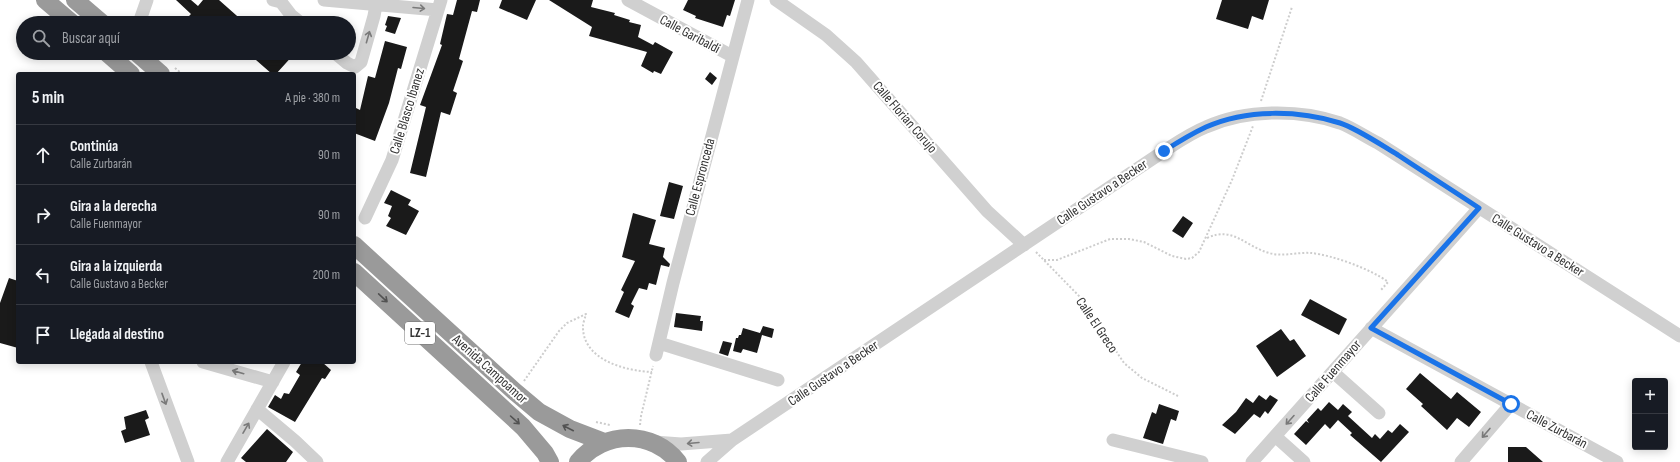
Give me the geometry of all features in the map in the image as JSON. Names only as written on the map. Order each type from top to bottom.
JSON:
[{"type":"highway","points":[[45,0],[64,16]]},
{"type":"highway","points":[[75,0],[94,16]]},
{"type":"highway","points":[[115,60],[129,72]]},
{"type":"highway","points":[[145,60],[159,72]]},
{"type":"highway","name":"Avenida Campoamor","points":[[356,247],[539,412],[570,429],[604,442]]},
{"type":"highway","name":"Avenida Campoamor","points":[[356,274],[523,427],[545,452],[550,462]]},
{"type":"highway","points":[[578,462],[585,453],[604,442],[628,437],[653,442],[671,453],[678,462]]},
{"type":"street","points":[[141,16],[147,0]]},
{"type":"street","points":[[324,0],[376,5],[439,5]]},
{"type":"street","name":"Calle Garibaldi","points":[[628,0],[732,56]]},
{"type":"street","name":"Calle Espronceda","points":[[657,349],[732,56],[748,0]]},
{"type":"street","name":"Calle Florian Corujo","points":[[776,0],[826,35],[856,62],[987,211],[1024,245]]},
{"type":"street","points":[[281,1],[292,16]]},
{"type":"street","points":[[343,60],[355,67],[361,62],[376,5]]},
{"type":"street","name":"Calle Blasco Ibanez","points":[[365,218],[392,160],[439,5]]},
{"type":"street","name":"Calle Gustavo a Becker","points":[[707,462],[732,440],[1186,137],[1208,126],[1257,114],[1270,113],[1307,115],[1341,123],[1378,143],[1680,336]]},
{"type":"street","name":"Calle Fuenmayor","points":[[1252,462],[1479,208]]},
{"type":"street","name":"Calle Zurbarán","points":[[1371,328],[1617,462]]},
{"type":"street","points":[[657,349],[778,380]]},
{"type":"street","points":[[152,364],[188,462]]},
{"type":"street","points":[[210,364],[273,382]]},
{"type":"street","points":[[227,462],[283,364]]},
{"type":"street","points":[[1333,372],[1379,412]]},
{"type":"street","points":[[1463,461],[1511,404]]},
{"type":"street","points":[[257,409],[317,462]]},
{"type":"street","points":[[1275,436],[1304,462]]},
{"type":"street","name":"Calle Gustavo a Becker","points":[[653,442],[681,444],[732,440]]},
{"type":"street","points":[[1114,440],[1202,462]]},
{"type":"path","points":[[1044,260],[1057,260],[1110,239],[1129,239],[1144,242],[1172,256],[1186,259],[1192,258],[1199,252],[1232,180],[1257,114],[1292,7]]},
{"type":"path","points":[[1206,238],[1220,234],[1232,235],[1269,253],[1281,255],[1311,253],[1327,255],[1378,275],[1388,282],[1381,290]]},
{"type":"path","name":"Calle El Greco","points":[[1024,245],[1035,251],[1080,297],[1124,363],[1142,378],[1178,396]]},
{"type":"path","points":[[522,383],[563,327],[576,318],[586,314],[583,326],[585,340],[594,353],[606,362],[627,369],[652,372]]},
{"type":"path","points":[[640,426],[657,349]]},
{"type":"path","points":[[591,421],[613,425]]},
{"type":"path","points":[[634,425],[645,426]]},
{"type":"building","points":[[176,0],[191,0],[198,6],[203,0],[219,0],[237,16],[189,16],[191,14]]},
{"type":"building","points":[[457,0],[480,0],[477,12],[472,11],[459,59],[463,61],[453,91],[457,93],[450,115],[441,112],[426,177],[410,173],[426,107],[420,105],[442,45],[440,44],[447,14],[453,15]]},
{"type":"building","points":[[502,0],[536,0],[527,20],[499,8]]},
{"type":"building","points":[[549,0],[593,0],[591,7],[615,13],[614,15],[630,20],[629,22],[641,25],[638,37],[653,45],[655,42],[673,52],[661,74],[654,71],[653,73],[641,66],[647,52],[589,36],[592,27]]},
{"type":"building","points":[[688,0],[735,0],[730,16],[727,15],[723,27],[695,18],[696,16],[683,10]]},
{"type":"building","points":[[1222,0],[1269,0],[1263,20],[1252,16],[1248,29],[1216,19]]},
{"type":"building","points":[[388,16],[401,18],[395,34],[385,31]]},
{"type":"building","points":[[385,41],[407,47],[401,69],[398,68],[389,103],[375,141],[356,134],[356,108],[360,110],[368,76],[375,78]]},
{"type":"building","points":[[256,60],[289,60],[278,72],[270,72]]},
{"type":"building","points":[[710,72],[717,78],[712,85],[705,79]]},
{"type":"building","points":[[669,182],[683,186],[674,219],[660,216]]},
{"type":"building","points":[[391,190],[411,200],[408,205],[419,211],[406,235],[386,226],[391,218],[388,216],[392,206],[384,203]]},
{"type":"building","points":[[633,213],[656,220],[649,244],[665,248],[663,257],[670,264],[669,267],[661,265],[656,285],[649,283],[647,290],[639,288],[631,304],[634,306],[629,318],[615,312],[624,292],[621,290],[635,261],[622,257]]},
{"type":"building","points":[[1183,216],[1193,223],[1183,238],[1172,231]]},
{"type":"building","points":[[9,278],[16,280],[16,347],[0,343],[0,303]]},
{"type":"building","points":[[1310,299],[1347,319],[1339,335],[1301,315]]},
{"type":"building","points":[[676,313],[701,316],[700,321],[703,321],[702,331],[674,327]]},
{"type":"building","points":[[763,326],[774,329],[772,338],[762,335],[757,353],[743,349],[741,353],[733,351],[736,338],[741,335],[743,328],[760,333]]},
{"type":"building","points":[[1281,329],[1290,341],[1294,339],[1306,356],[1277,377],[1256,346]]},
{"type":"building","points":[[723,341],[732,343],[728,356],[719,353]]},
{"type":"building","points":[[301,364],[324,364],[331,370],[325,379],[322,378],[295,422],[268,407],[275,395],[281,399],[284,393],[289,394],[300,375],[296,372]]},
{"type":"building","points":[[1420,373],[1451,399],[1457,392],[1481,412],[1469,427],[1457,418],[1447,430],[1421,406],[1423,404],[1406,389]]},
{"type":"building","points":[[1259,395],[1266,400],[1270,395],[1278,400],[1268,414],[1265,411],[1260,418],[1254,414],[1235,434],[1222,425],[1236,412],[1246,398],[1253,403]]},
{"type":"building","points":[[1329,402],[1338,410],[1343,404],[1352,412],[1348,416],[1372,438],[1375,434],[1380,439],[1388,430],[1392,433],[1400,424],[1409,432],[1381,462],[1350,435],[1352,433],[1338,420],[1330,429],[1325,424],[1306,445],[1294,434],[1306,421],[1309,423],[1307,420],[1318,408],[1321,411]]},
{"type":"building","points":[[1159,404],[1179,411],[1176,421],[1171,419],[1163,444],[1143,438],[1152,412],[1156,414]]},
{"type":"building","points":[[146,410],[149,418],[145,420],[150,435],[125,443],[121,431],[126,429],[124,417]]},
{"type":"building","points":[[267,429],[293,452],[286,462],[246,462],[241,458]]},
{"type":"building","points":[[1508,447],[1526,447],[1543,462],[1508,462]]},
{"type":"route","points":[[1164,151],[1186,137],[1208,126],[1244,116],[1270,113],[1307,115],[1341,123],[1378,143],[1479,208],[1371,328],[1511,404]]}]
